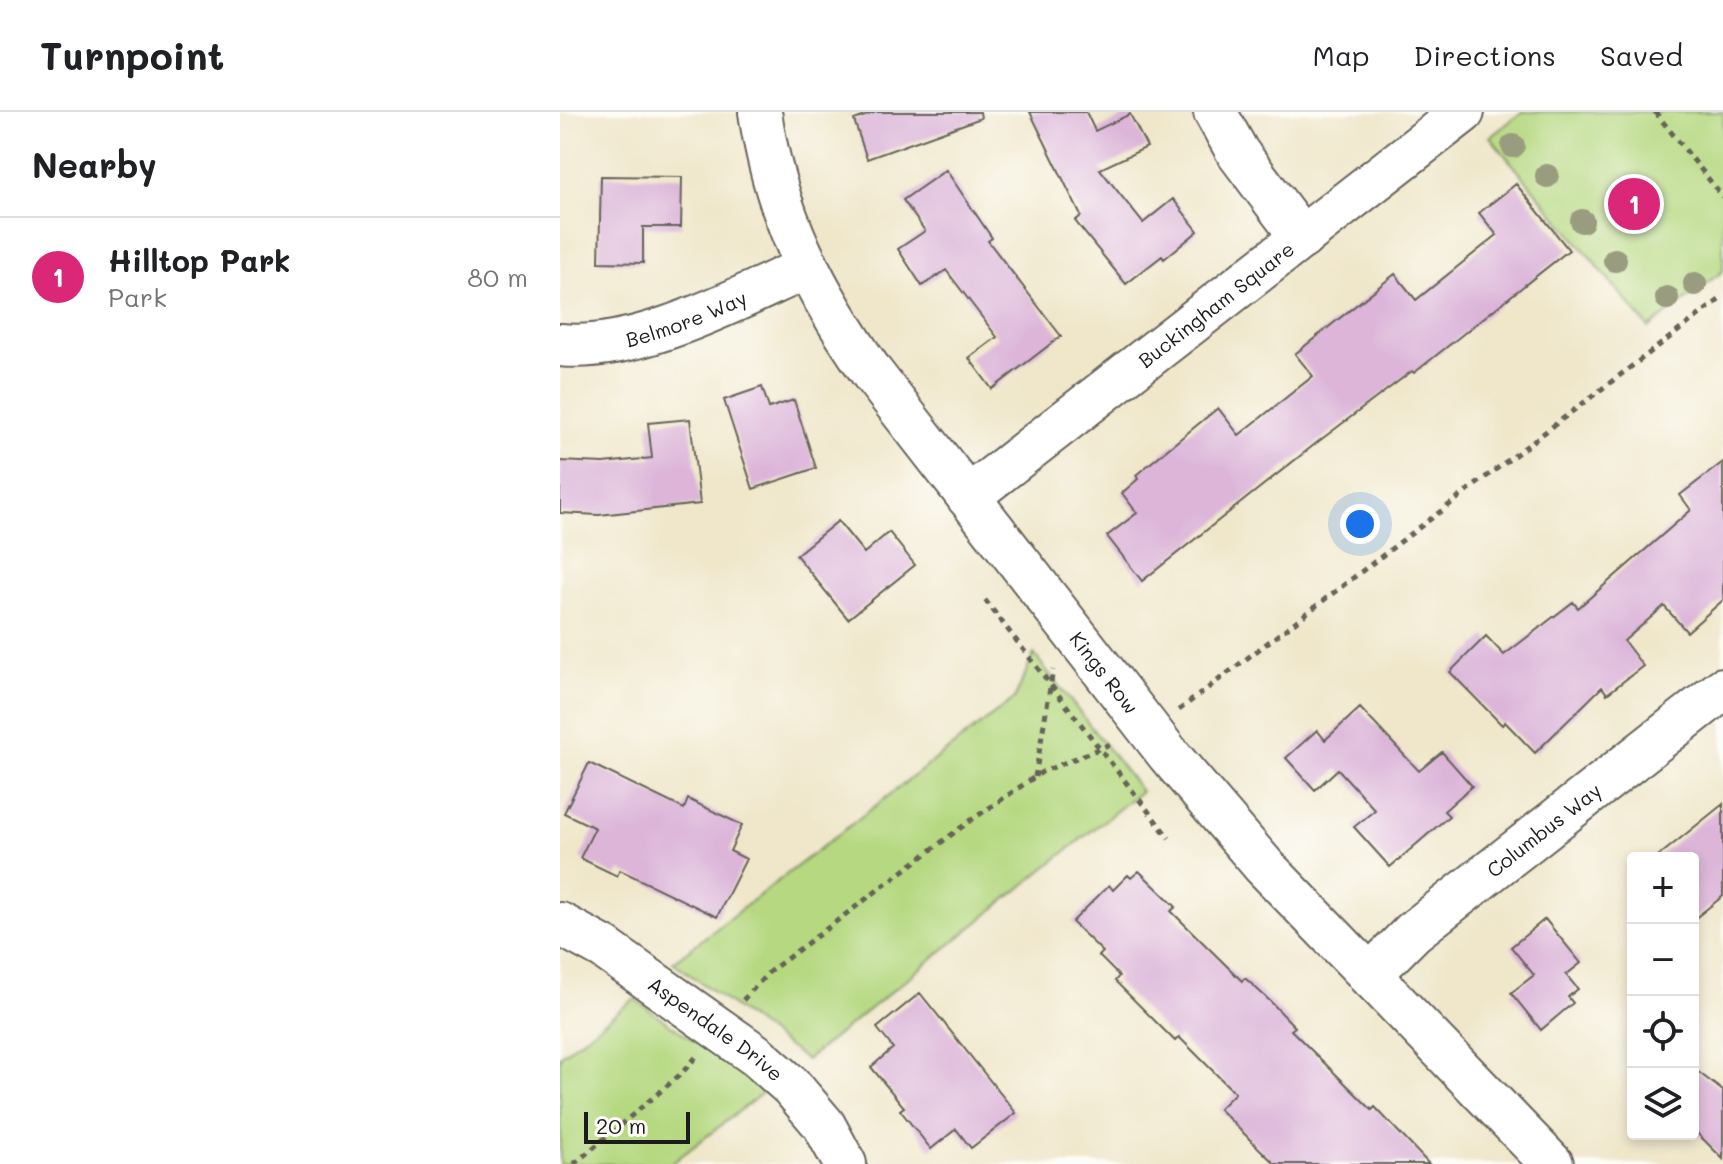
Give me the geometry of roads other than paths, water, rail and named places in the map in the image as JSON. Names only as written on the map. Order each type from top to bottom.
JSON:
[{"type":"street","name":"Kings Row","points":[[760,112],[764,141],[782,207],[806,268],[837,323],[872,373],[1168,754],[1254,855],[1552,1164]]},
{"type":"street","points":[[1215,112],[1238,153],[1302,238]]},
{"type":"street","name":"Buckingham Square","points":[[968,497],[1463,112]]},
{"type":"street","name":"Belmore Way","points":[[560,345],[608,344],[651,334],[806,268]]},
{"type":"street","name":"Columbus Way","points":[[1369,976],[1413,932],[1723,689]]},
{"type":"street","name":"Aspendale Drive","points":[[560,924],[604,948],[757,1056],[791,1086],[824,1125],[845,1164]]},
{"type":"place","name":"Hilltop Park","points":[[1634,204]]}]
